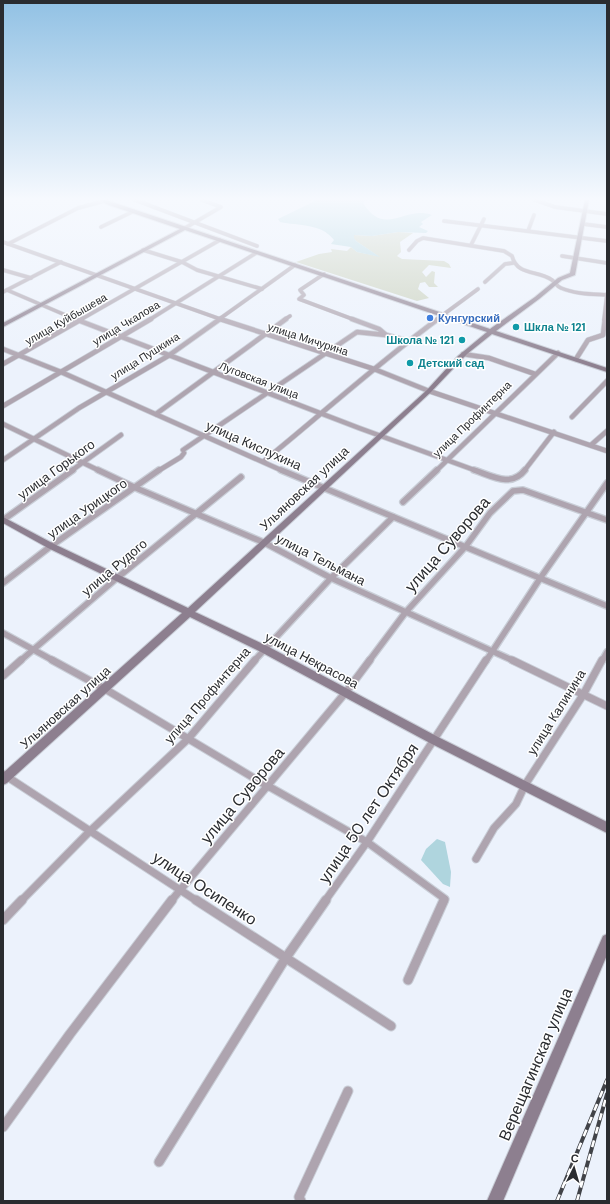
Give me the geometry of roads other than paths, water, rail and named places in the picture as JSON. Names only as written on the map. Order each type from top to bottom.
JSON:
[{"type":"street","name":"улица Мичурина","points":[[44,256],[177,302],[263,334],[374,369],[429,391],[554,432],[607,452]]},
{"type":"street","points":[[3,325],[132,256]]},
{"type":"street","points":[[163,256],[182,262],[197,270],[262,288]]},
{"type":"street","name":"улица Куйбышева","points":[[3,364],[138,289],[192,256]]},
{"type":"street","name":"улица Чкалова","points":[[3,406],[120,338],[222,276],[251,256]]},
{"type":"street","points":[[266,256],[444,314],[607,370]]},
{"type":"street","points":[[512,256],[514,263],[519,268],[552,280],[559,288],[574,292],[607,295],[603,335],[588,340],[576,359]]},
{"type":"street","points":[[563,256],[607,263]]},
{"type":"street","name":"Ульяновская улица","points":[[4,777],[105,689],[265,543],[380,434],[429,391],[463,354],[491,330],[555,284],[573,274],[576,259]]},
{"type":"street","points":[[5,291],[61,262]]},
{"type":"street","points":[[485,282],[504,264],[514,263]]},
{"type":"street","name":"улица Пушкина","points":[[3,460],[79,408],[168,356],[295,265]]},
{"type":"street","points":[[3,270],[31,278]]},
{"type":"street","points":[[324,274],[300,290],[304,295],[299,299],[379,329],[386,335],[408,341]]},
{"type":"street","points":[[264,461],[323,414],[408,341],[478,289]]},
{"type":"street","name":"Луговская улица","points":[[5,291],[80,320],[120,338],[213,372],[266,394],[380,434],[445,460],[507,481],[520,476],[554,432]]},
{"type":"street","points":[[156,414],[263,334],[290,316]]},
{"type":"street","name":"улица Урицкого","points":[[3,583],[51,546],[136,488],[170,462],[181,457],[184,451],[323,353],[356,332],[386,335]]},
{"type":"street","name":"улица Кислухина","points":[[3,348],[264,461],[322,488],[466,546],[607,606]]},
{"type":"street","name":"улица Профинтерна","points":[[403,502],[558,353]]},
{"type":"street","points":[[463,354],[489,358],[535,374]]},
{"type":"street","points":[[572,417],[607,381]]},
{"type":"street","name":"улица Тельмана","points":[[3,424],[136,488],[265,543],[331,578],[405,613],[493,651],[607,706]]},
{"type":"street","points":[[591,445],[607,431]]},
{"type":"street","name":"улица Горького","points":[[3,520],[121,435]]},
{"type":"street","name":"улица Рудого","points":[[3,676],[117,578],[241,477]]},
{"type":"street","name":"улица 50 лет Октября","points":[[159,1162],[285,959],[368,842],[541,578],[607,483]]},
{"type":"street","name":"улица Суворова","points":[[3,1127],[70,1034],[180,890],[268,787],[346,692],[405,613],[466,546],[490,513],[513,491],[523,490],[587,513]]},
{"type":"street","points":[[587,513],[607,520]]},
{"type":"street","name":"улица Профинтерна","points":[[3,920],[90,831],[188,739],[264,649],[331,578],[393,517]]},
{"type":"street","name":"улица Некрасова","points":[[3,520],[51,546],[264,649],[434,740],[607,828]]},
{"type":"street","points":[[3,633],[35,649],[105,689],[268,787],[368,842],[445,899],[408,980]]},
{"type":"street","name":"улица Калинина","points":[[476,859],[494,828],[516,804],[525,785],[583,695],[607,652]]},
{"type":"street","name":"улица Осипенко","points":[[4,777],[391,1026]]},
{"type":"street","name":"Верещагинская улица","points":[[495,1201],[607,940]]},
{"type":"street","points":[[301,1201],[299,1197],[348,1091]]},
{"type":"water","points":[[437,839],[445,842],[451,872],[450,887],[443,884],[421,860],[426,849]]},
{"type":"railway","points":[[557,1201],[607,1080]]},
{"type":"railway","points":[[577,1201],[607,1094]]},
{"type":"place","name":"Кунгурский","points":[[430,318]]},
{"type":"place","name":"Шкла № 121","points":[[516,327]]},
{"type":"place","name":"Школа № 121","points":[[462,340]]},
{"type":"place","name":"Детский сад","points":[[410,363]]}]
